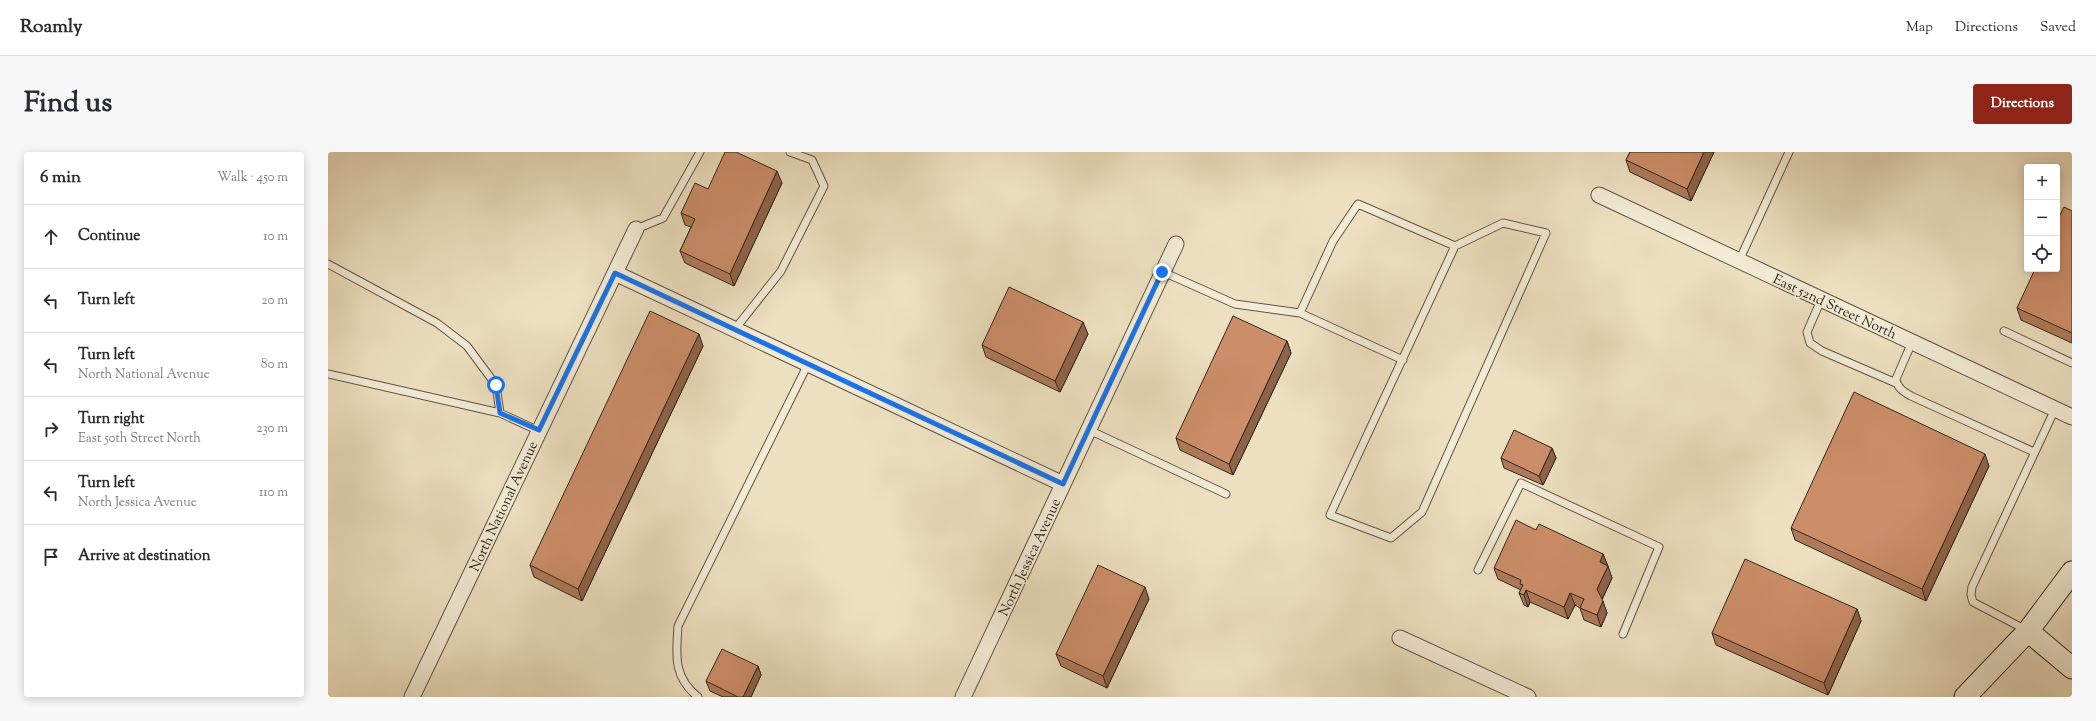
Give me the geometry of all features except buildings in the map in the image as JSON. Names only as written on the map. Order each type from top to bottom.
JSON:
[{"type":"street","name":"East 52nd Street North","points":[[1599,195],[2072,417]]},
{"type":"street","name":"North National Avenue","points":[[412,697],[636,229]]},
{"type":"street","name":"North Jessica Avenue","points":[[963,697],[1176,244]]},
{"type":"street","points":[[615,273],[1063,484]]},
{"type":"street","points":[[1965,697],[2028,631],[2072,572]]},
{"type":"street","points":[[2028,631],[2072,667]]},
{"type":"street","points":[[1400,638],[1528,697]]},
{"type":"lane","points":[[636,229],[663,218],[700,152]]},
{"type":"lane","points":[[735,329],[781,271],[824,186],[812,160],[790,152]]},
{"type":"lane","points":[[1739,261],[1789,152]]},
{"type":"lane","points":[[1300,313],[1333,242],[1358,204],[1455,246]]},
{"type":"lane","points":[[1503,224],[1546,233],[1422,512],[1391,538],[1330,515],[1455,246],[1503,224]]},
{"type":"lane","points":[[328,264],[437,323],[467,346],[496,385],[500,413]]},
{"type":"lane","points":[[1162,272],[1235,304],[1300,313],[1403,360]]},
{"type":"lane","points":[[1821,300],[1807,332],[1810,343],[1822,351],[1896,383],[1901,389],[1912,396],[2034,452]]},
{"type":"lane","points":[[2004,331],[2072,363]]},
{"type":"lane","points":[[1896,383],[1896,379],[1912,342]]},
{"type":"lane","points":[[698,697],[688,689],[676,662],[678,626],[808,364]]},
{"type":"lane","points":[[328,374],[500,413],[539,430]]},
{"type":"lane","points":[[2028,631],[1973,602],[1971,595],[1972,587],[2055,409]]},
{"type":"lane","points":[[1089,430],[1226,494]]},
{"type":"lane","points":[[1478,570],[1521,483],[1659,547],[1623,634]]},
{"type":"route","points":[[496,385],[500,413],[539,430],[615,273],[1063,484],[1162,272]]}]
